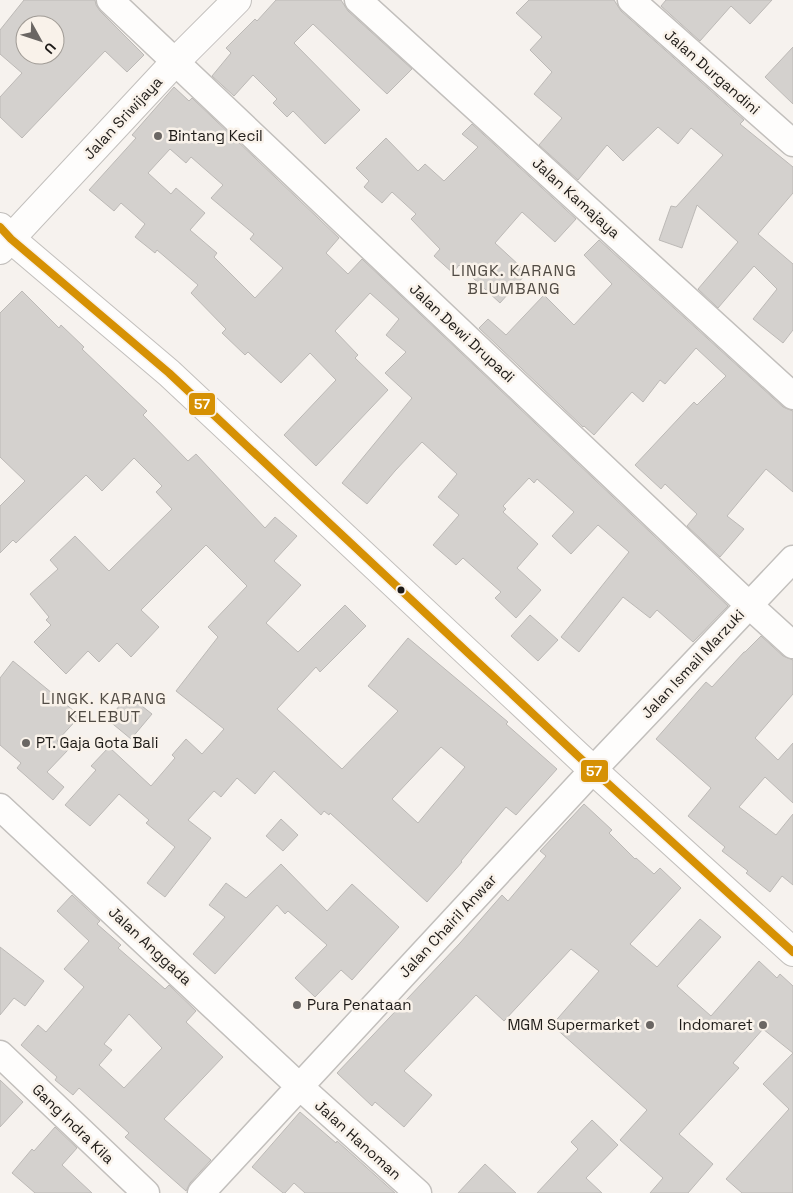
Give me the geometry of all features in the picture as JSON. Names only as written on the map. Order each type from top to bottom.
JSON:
[{"type":"main road","name":"Jalan Sriwijaya","points":[[4,238],[237,0]]},
{"type":"main road","points":[[4,238],[169,373],[593,770],[793,952]]},
{"type":"street","name":"Jalan Dewi Drupadi","points":[[110,0],[793,645]]},
{"type":"street","name":"Jalan Kamajaya","points":[[358,0],[793,396]]},
{"type":"street","name":"Jalan Durgandini","points":[[631,0],[793,143]]},
{"type":"street","name":"Jalan Ismail Marzuki","points":[[593,770],[793,559]]},
{"type":"street","name":"Jalan Chairil Anwar","points":[[201,1193],[593,770]]},
{"type":"street","name":"Jalan Anggada","points":[[0,806],[299,1086]]},
{"type":"street","name":"Gang Indra Kila","points":[[0,1054],[146,1193]]},
{"type":"street","name":"Jalan Hanoman","points":[[299,1086],[418,1193]]},
{"type":"building","points":[[24,0],[95,0],[100,11],[144,55],[127,72],[105,51],[22,138],[0,117],[0,97],[22,73],[0,54],[0,30]]},
{"type":"building","points":[[276,0],[341,0],[348,11],[412,69],[387,94],[313,24],[294,43],[360,110],[325,144],[293,111],[287,117],[273,103],[277,99],[253,75],[234,96],[212,76],[231,53],[226,48],[255,19],[257,21]]},
{"type":"building","points":[[529,0],[614,0],[621,11],[744,120],[740,124],[793,167],[793,193],[758,234],[793,264],[793,330],[783,343],[753,319],[777,289],[754,266],[718,308],[698,289],[738,242],[697,205],[682,248],[659,240],[671,206],[676,207],[723,155],[691,128],[678,144],[658,127],[623,161],[607,145],[578,180],[539,145],[562,118],[534,94],[552,72],[530,50],[542,37],[516,13]]},
{"type":"building","points":[[666,0],[772,0],[750,24],[731,6],[700,41],[661,6]]},
{"type":"building","points":[[793,47],[793,104],[765,77]]},
{"type":"building","points":[[174,87],[189,101],[192,98],[339,238],[326,253],[348,274],[362,259],[728,606],[693,642],[657,610],[650,618],[623,597],[579,652],[561,637],[629,552],[598,525],[571,554],[552,536],[574,512],[537,479],[534,483],[529,478],[503,506],[506,509],[503,512],[538,544],[517,568],[541,590],[516,618],[495,598],[501,592],[463,558],[456,565],[433,545],[459,515],[438,497],[457,474],[422,442],[367,504],[342,483],[412,398],[385,373],[406,352],[386,335],[399,319],[370,293],[335,331],[358,355],[355,358],[388,390],[316,466],[284,435],[336,380],[310,353],[281,383],[248,352],[245,355],[222,333],[226,329],[191,293],[198,285],[157,250],[155,253],[135,237],[145,224],[121,203],[114,211],[89,190],[136,138],[132,135]],"holes":[[[170,149],[186,163],[191,157],[223,185],[211,198],[254,234],[250,239],[283,268],[255,298],[214,257],[217,253],[190,230],[205,213],[176,188],[171,194],[148,173]]]},
{"type":"building","points":[[472,124],[576,219],[555,242],[522,212],[495,243],[521,267],[519,269],[525,275],[500,303],[459,265],[453,273],[434,256],[440,249],[411,219],[416,214],[392,192],[382,203],[364,187],[369,181],[356,168],[386,138],[418,171],[425,164],[444,181],[478,147],[462,134]]},
{"type":"building","points":[[599,240],[783,407],[793,411],[793,492],[766,469],[727,516],[744,529],[720,557],[687,526],[697,514],[665,484],[661,489],[635,465],[694,402],[697,405],[726,376],[696,348],[665,384],[660,380],[643,402],[632,392],[594,435],[583,427],[479,328],[488,319],[506,335],[544,295],[574,325],[612,284],[584,255]]},
{"type":"building","points":[[22,291],[59,328],[61,325],[84,347],[82,349],[147,411],[143,415],[188,461],[196,454],[265,528],[275,517],[297,536],[274,561],[301,585],[266,623],[298,652],[345,605],[366,626],[320,672],[316,667],[277,709],[342,769],[398,711],[368,686],[408,638],[508,722],[506,724],[557,769],[516,815],[506,807],[427,902],[330,813],[329,815],[324,811],[321,815],[274,771],[255,794],[237,778],[221,797],[214,791],[188,820],[211,838],[165,897],[147,883],[175,847],[146,823],[149,820],[119,794],[90,826],[65,805],[96,770],[91,766],[109,747],[151,786],[175,758],[172,755],[186,739],[202,754],[224,729],[176,691],[218,637],[208,627],[247,586],[206,545],[141,610],[159,627],[131,657],[117,643],[99,662],[88,651],[66,674],[34,642],[51,625],[46,620],[49,617],[30,594],[58,569],[50,560],[75,536],[109,571],[172,509],[156,492],[162,486],[134,458],[102,491],[86,475],[16,543],[13,540],[0,553],[0,506],[25,481],[0,457],[0,313]],"holes":[[[441,747],[465,767],[418,823],[392,799]]]},
{"type":"building","points":[[530,615],[558,640],[538,661],[511,636]]},
{"type":"building","points":[[761,636],[783,656],[793,660],[793,694],[755,738],[778,760],[793,743],[793,803],[765,777],[739,807],[776,835],[793,814],[793,885],[782,876],[770,892],[746,873],[748,871],[722,851],[725,847],[688,816],[711,788],[656,739],[706,682],[712,687]]},
{"type":"building","points":[[13,661],[80,716],[57,741],[68,750],[47,772],[64,787],[53,800],[17,768],[21,763],[0,745],[0,678]]},
{"type":"building","points":[[128,695],[152,714],[131,739],[108,720]]},
{"type":"building","points":[[584,804],[612,830],[609,833],[635,859],[654,874],[660,868],[681,888],[630,944],[657,967],[700,919],[721,937],[677,986],[711,1016],[759,961],[777,978],[780,974],[793,986],[793,1053],[763,1029],[733,1063],[739,1068],[679,1134],[713,1164],[688,1193],[650,1193],[663,1178],[620,1140],[647,1110],[552,1025],[599,971],[571,949],[504,1021],[476,995],[404,1071],[432,1095],[404,1127],[375,1102],[372,1106],[337,1073],[460,943],[502,895],[508,901],[546,856],[540,851]]},
{"type":"building","points":[[281,819],[298,835],[283,851],[266,836]]},
{"type":"building","points":[[281,864],[327,911],[352,884],[399,927],[352,980],[341,970],[315,997],[295,978],[327,945],[288,911],[285,914],[277,905],[215,974],[193,954],[225,917],[209,905],[226,883],[246,898]]},
{"type":"building","points":[[72,895],[100,921],[97,924],[121,945],[118,948],[165,989],[169,985],[196,1011],[186,1022],[223,1057],[164,1119],[211,1160],[190,1183],[186,1191],[125,1137],[129,1133],[79,1088],[73,1095],[55,1080],[57,1077],[21,1045],[38,1025],[46,1032],[84,987],[64,969],[89,941],[57,911]],"holes":[[[129,1014],[162,1048],[124,1088],[99,1065],[112,1050],[104,1044]]]},
{"type":"building","points":[[0,947],[44,981],[25,1006],[14,998],[0,1015]]},
{"type":"building","points":[[793,1053],[793,1193],[742,1193],[726,1179],[789,1109],[763,1084]]},
{"type":"building","points":[[0,1080],[23,1102],[0,1127]]},
{"type":"building","points":[[300,1112],[336,1143],[337,1141],[395,1193],[305,1193],[294,1183],[283,1193],[252,1167]]},
{"type":"building","points":[[592,1120],[618,1145],[586,1178],[602,1193],[537,1193],[578,1149],[571,1142]]},
{"type":"building","points":[[55,1127],[77,1148],[62,1165],[92,1193],[35,1193],[12,1173],[32,1149],[34,1151]]},
{"type":"building","points":[[485,1164],[516,1193],[458,1193]]},
{"type":"transit line","name":"57","points":[[0,227],[11,239],[169,373],[593,770],[793,952]]},
{"type":"place","name":"Bintang Kecil","points":[[158,136]]},
{"type":"place","name":"PT. Gaja Gota Bali","points":[[26,743]]},
{"type":"place","name":"Pura Penataan","points":[[297,1005]]},
{"type":"place","name":"MGM Supermarket","points":[[650,1025]]},
{"type":"place","name":"Indomaret","points":[[763,1025]]},
{"type":"district","name":"LINGK. KARANG BLUMBANG","points":[[514,279]]},
{"type":"district","name":"LINGK. KARANG KELEBUT","points":[[104,707]]}]
